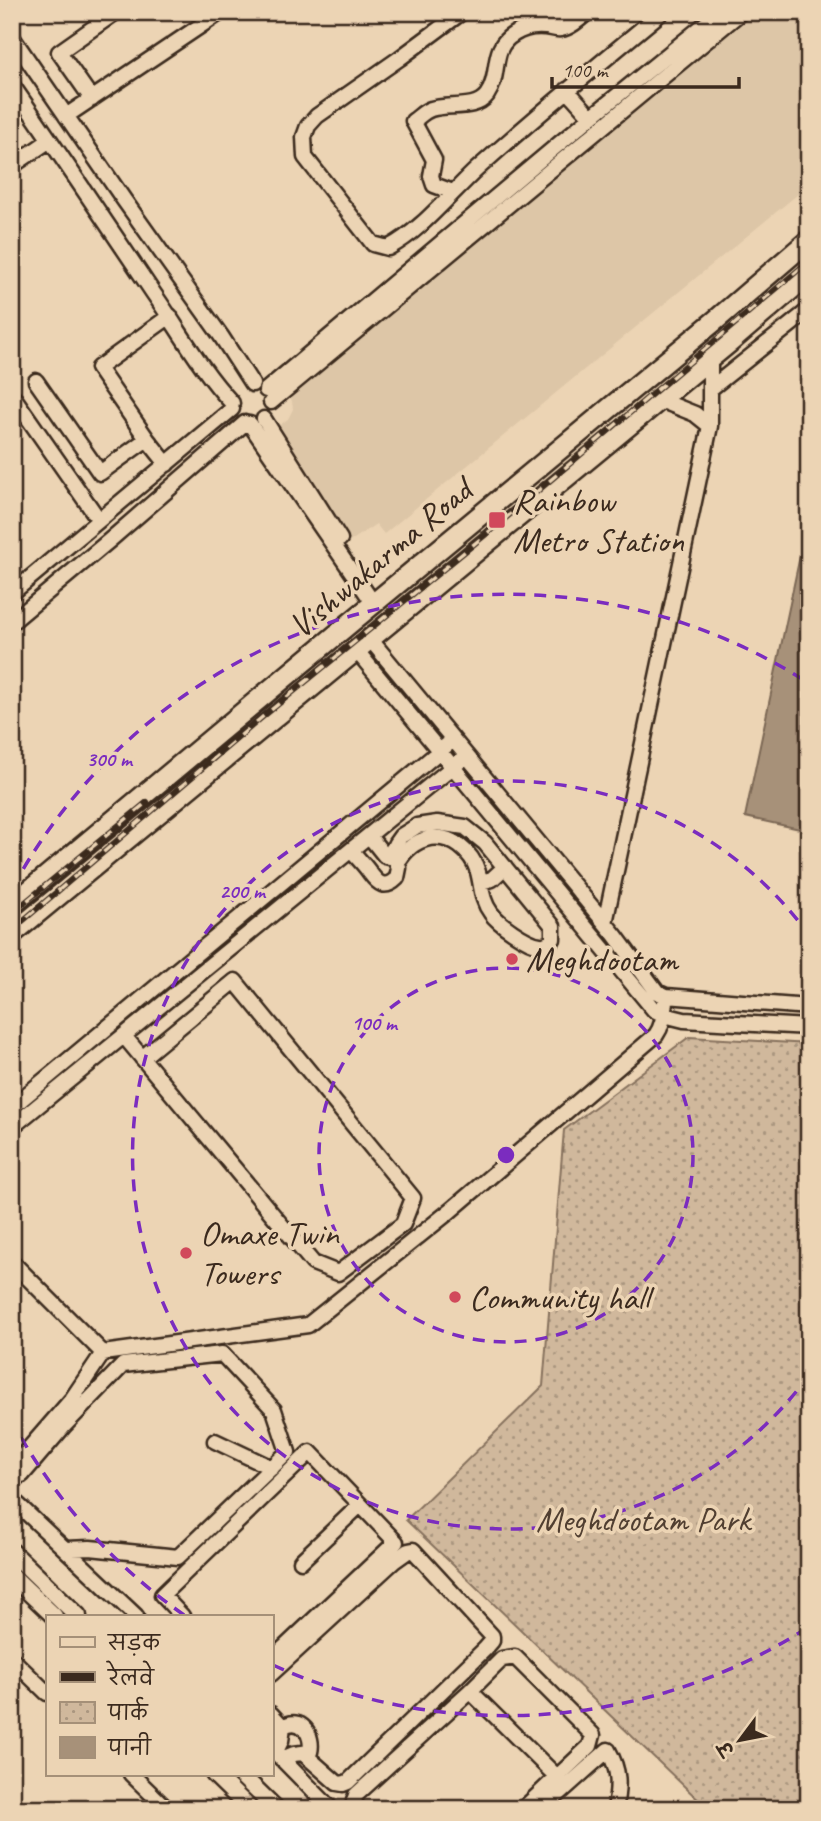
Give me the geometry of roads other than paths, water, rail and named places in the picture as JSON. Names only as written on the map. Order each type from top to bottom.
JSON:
[{"type":"main road","name":"Vishwakarma Road","points":[[12,905],[809,240]]},
{"type":"main road","name":"Vishwakarma Road","points":[[12,934],[809,274]]},
{"type":"main road","points":[[87,843],[89,852],[103,860]]},
{"type":"main road","points":[[50,874],[61,877],[68,889]]},
{"type":"street","points":[[92,99],[60,52],[116,12]]},
{"type":"street","points":[[66,116],[221,12]]},
{"type":"street","points":[[462,12],[317,116],[308,126],[304,137],[306,157],[373,244],[388,247],[404,239],[567,90],[662,12]]},
{"type":"street","points":[[453,192],[434,185],[430,176],[434,160],[413,121],[429,109],[475,103],[485,97],[496,78],[496,60],[500,45],[514,34],[528,27],[568,27],[588,12]]},
{"type":"street","points":[[269,396],[591,117],[720,12]]},
{"type":"street","points":[[269,396],[741,12]]},
{"type":"street","points":[[12,37],[252,384]]},
{"type":"street","points":[[12,85],[17,103],[50,140],[200,364],[232,406],[235,415],[253,422],[377,601]]},
{"type":"street","points":[[567,90],[591,117]]},
{"type":"street","points":[[12,166],[50,140]]},
{"type":"street","points":[[96,207],[118,191]]},
{"type":"street","points":[[710,389],[809,310]]},
{"type":"street","points":[[761,315],[778,335]]},
{"type":"street","points":[[167,464],[98,368],[170,316]]},
{"type":"street","points":[[605,923],[710,426],[710,358]]},
{"type":"street","points":[[36,381],[100,473],[147,439]]},
{"type":"street","points":[[12,593],[232,406],[236,392],[252,384],[258,385],[269,396],[270,411],[253,422],[12,622]]},
{"type":"street","points":[[12,395],[99,520]]},
{"type":"street","points":[[660,400],[695,414],[710,426]]},
{"type":"street","points":[[363,645],[453,739],[605,923],[657,992],[666,996],[809,1007]]},
{"type":"street","points":[[363,645],[453,767],[654,1010],[684,1020],[809,1027]]},
{"type":"street","points":[[12,1107],[453,739]]},
{"type":"street","points":[[12,1127],[467,756]]},
{"type":"street","points":[[370,873],[372,862],[378,857],[390,859],[401,856],[418,842],[443,837],[454,841],[466,851],[477,867],[483,899],[490,913],[502,924],[538,945],[549,944],[553,939],[553,926],[485,843],[465,827],[448,823],[417,826],[396,843],[390,859]]},
{"type":"street","points":[[351,850],[379,884],[389,884],[397,878],[399,869],[369,836]]},
{"type":"street","points":[[481,882],[492,879],[505,867]]},
{"type":"street","points":[[223,931],[234,945]]},
{"type":"street","points":[[124,1036],[142,1058],[313,1262],[338,1273],[403,1224],[413,1198],[235,981],[142,1058]]},
{"type":"street","points":[[17,1471],[103,1353],[308,1325],[450,1211],[656,1035],[662,1026],[666,996]]},
{"type":"street","points":[[12,1262],[103,1353]]},
{"type":"street","points":[[17,1471],[123,1365],[222,1354],[274,1410],[288,1452],[178,1557],[90,1548],[66,1549]]},
{"type":"street","points":[[215,1441],[271,1468]]},
{"type":"street","points":[[181,1615],[162,1595],[310,1452],[396,1542],[273,1658]]},
{"type":"street","points":[[12,1499],[135,1615]]},
{"type":"street","points":[[301,1560],[360,1505]]},
{"type":"street","points":[[273,1672],[408,1550],[413,1550],[426,1562],[492,1636],[492,1641],[485,1649],[348,1782],[337,1783],[304,1754]]},
{"type":"street","points":[[12,1552],[77,1615]]},
{"type":"street","points":[[12,1576],[53,1615]]},
{"type":"street","points":[[358,1809],[354,1801],[356,1795],[470,1692],[502,1659],[515,1657],[593,1735],[590,1746],[523,1809]]},
{"type":"street","points":[[12,1659],[46,1692]]},
{"type":"street","points":[[470,1692],[556,1776]]},
{"type":"street","points":[[273,1716],[284,1727]]},
{"type":"street","points":[[298,1724],[305,1727],[312,1745],[310,1752],[276,1754],[284,1727],[298,1724]]},
{"type":"street","points":[[542,1809],[608,1749],[615,1762],[619,1784],[615,1809]]},
{"type":"street","points":[[276,1754],[331,1809]]},
{"type":"street","points":[[133,1776],[167,1809]]},
{"type":"street","points":[[216,1776],[250,1809]]},
{"type":"street","points":[[242,1776],[276,1809]]},
{"type":"water","points":[[809,513],[809,831],[745,817]]},
{"type":"railway","points":[[12,930],[260,719],[501,522],[809,261]]},
{"type":"railway","points":[[12,913],[147,802]]},
{"type":"place","name":"Rainbow Metro Station","points":[[497,520]]},
{"type":"place","name":"Meghdootam","points":[[512,959]]},
{"type":"place","name":"Omaxe Twin Towers","points":[[186,1253]]},
{"type":"place","name":"Community hall","points":[[455,1297]]},
{"type":"park label","name":"Meghdootam Park","points":[[643,1519]]}]
